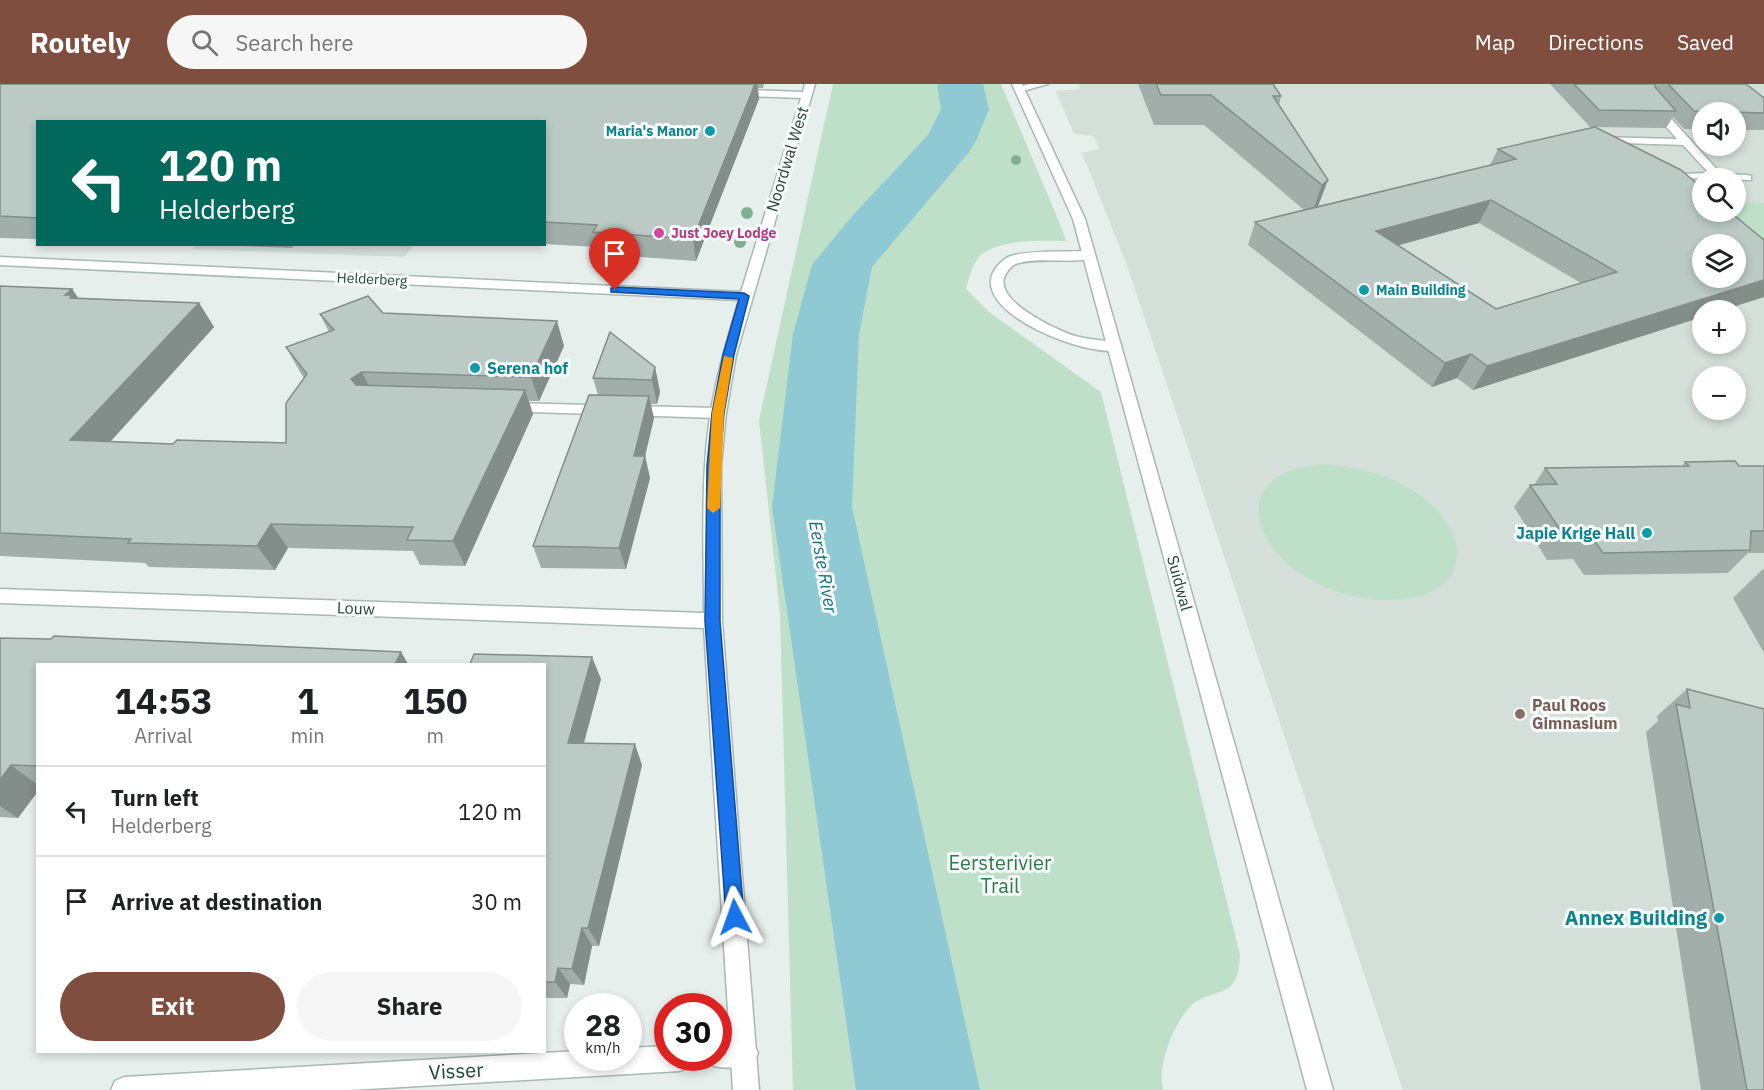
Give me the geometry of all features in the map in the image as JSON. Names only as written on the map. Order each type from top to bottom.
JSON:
[{"type":"street","points":[[696,84],[720,92],[808,89]]},
{"type":"street","points":[[1018,86],[1043,84]]},
{"type":"street","name":"Suidwal","points":[[1018,86],[1074,204],[1116,347],[1320,1090]]},
{"type":"street","name":"Noordwal West","points":[[746,1090],[712,621],[714,466],[718,413],[729,355],[744,296],[808,89]]},
{"type":"street","points":[[1651,102],[1709,168]]},
{"type":"street","points":[[1590,140],[1684,142]]},
{"type":"street","points":[[1686,176],[1692,176]]},
{"type":"street","points":[[1089,255],[1014,259],[1004,265],[997,276],[997,290],[1006,304],[1025,318],[1067,338],[1116,347]]},
{"type":"street","name":"Helderberg","points":[[0,261],[744,296]]},
{"type":"street","points":[[492,407],[718,413]]},
{"type":"street","name":"Louw","points":[[0,596],[712,621]]},
{"type":"street","points":[[732,1054],[745,1053]]},
{"type":"street","name":"Visser","points":[[124,1090],[309,1085],[654,1060]]},
{"type":"shaded area","name":"Paul Roos Gimnasium","points":[[1078,84],[1764,84],[1764,1090],[1403,1090],[1125,260],[1082,153],[1099,149],[1094,136],[1074,134],[1056,91],[1080,89]]},
{"type":"shaded area","points":[[195,246],[413,246],[404,257],[192,249]]},
{"type":"green space","name":"Eersterivier Trail","points":[[833,84],[1001,84],[1066,241],[1019,242],[995,247],[978,258],[970,273],[966,289],[989,312],[1101,392],[1240,955],[1234,983],[1223,991],[1197,1001],[1179,1021],[1162,1068],[1163,1090],[793,1090],[780,614],[759,420]]},
{"type":"green space","points":[[1746,203],[1764,203],[1764,266],[1746,250],[1746,234],[1727,234],[1713,222],[1746,222]]},
{"type":"green space","points":[[1324,464],[1344,466],[1383,476],[1418,493],[1433,506],[1445,521],[1456,544],[1455,564],[1452,574],[1445,583],[1429,593],[1405,599],[1359,597],[1329,589],[1315,582],[1281,558],[1262,527],[1259,504],[1262,493],[1270,483],[1288,471]]},
{"type":"building","points":[[0,84],[755,84],[693,239],[593,232],[597,225],[546,222],[546,120],[36,120],[36,218],[0,216]]},
{"type":"building","points":[[1156,84],[1273,84],[1281,96],[1273,96],[1328,180],[1322,185],[1211,95],[1161,95]]},
{"type":"building","points":[[1574,84],[1655,84],[1655,87],[1676,111],[1599,110]]},
{"type":"building","points":[[1668,84],[1746,84],[1764,98],[1764,113],[1746,112],[1746,102],[1692,102],[1692,109]]},
{"type":"building","points":[[1595,127],[1681,170],[1692,179],[1692,222],[1742,222],[1764,240],[1764,280],[1746,286],[1746,234],[1692,234],[1692,288],[1738,288],[1700,300],[1692,300],[1692,302],[1487,366],[1471,354],[1445,363],[1255,222],[1516,159],[1498,149]],"holes":[[[1491,200],[1617,272],[1496,309],[1376,231]]]},
{"type":"building","points":[[0,286],[72,289],[65,295],[72,295],[70,298],[199,303],[70,440],[173,444],[177,440],[286,443],[286,403],[307,374],[286,347],[334,330],[320,314],[368,296],[383,313],[557,321],[531,377],[362,372],[351,379],[356,385],[525,390],[453,541],[407,540],[413,527],[271,524],[257,546],[128,543],[131,539],[0,533]]},
{"type":"building","points":[[610,332],[655,367],[652,380],[593,378]]},
{"type":"building","points":[[589,395],[649,396],[634,456],[645,456],[619,548],[533,546]]},
{"type":"building","name":"Japie Krige Hall","points":[[1735,461],[1739,466],[1764,466],[1764,531],[1751,531],[1750,550],[1603,553],[1592,537],[1565,537],[1530,485],[1557,484],[1545,468],[1689,466],[1685,462]]},
{"type":"building","points":[[54,636],[401,652],[396,663],[36,663],[36,766],[11,765],[0,780],[0,638],[51,639]]},
{"type":"building","points":[[474,654],[592,657],[568,743],[635,744],[588,928],[582,928],[572,969],[558,968],[555,982],[546,982],[546,663],[470,663]]},
{"type":"building","points":[[1687,689],[1764,709],[1764,1090],[1747,1090],[1676,704],[1690,708]]},
{"type":"waterway","name":"Eerste River","points":[[918,1090],[812,507],[826,334],[842,265],[873,227],[951,141],[965,109],[960,84]]},
{"type":"slow traffic","points":[[713,508],[718,413],[728,358]]},
{"type":"place","name":"Maria's Manor","points":[[710,131]]},
{"type":"place","name":"Just Joey Lodge","points":[[659,233]]},
{"type":"place","name":"Main Building","points":[[1364,290]]},
{"type":"place","name":"Serena hof","points":[[475,368]]},
{"type":"place","name":"Japie Krige Hall","points":[[1647,533]]},
{"type":"place","name":"Paul Roos Gimnasium","points":[[1520,714]]},
{"type":"place","name":"Annex Building","points":[[1719,918]]},
{"type":"route","points":[[615,290],[744,296],[729,355],[718,413],[714,466],[712,621],[735,917]]}]
